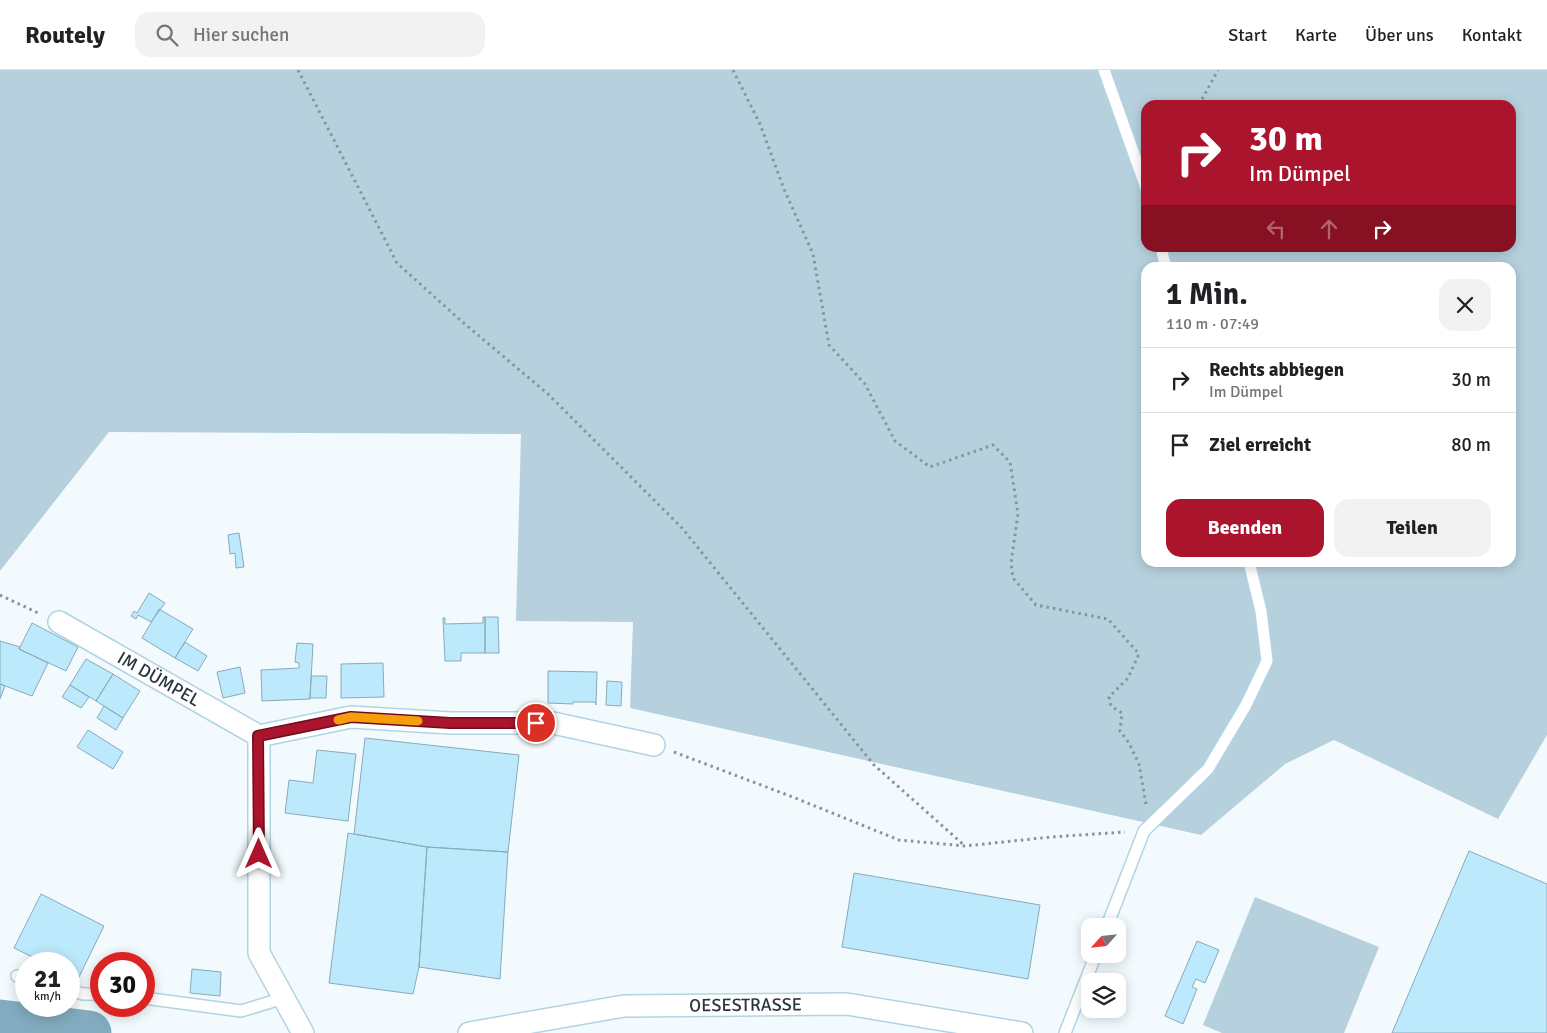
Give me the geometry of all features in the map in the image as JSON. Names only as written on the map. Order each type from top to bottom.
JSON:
[{"type":"street","name":"IM DÜMPEL","points":[[59,622],[258,736]]},
{"type":"street","points":[[303,1033],[259,952],[258,736],[351,717],[450,723],[553,723],[654,745]]},
{"type":"street","name":"OESESTRASSE","points":[[469,1033],[624,1006],[848,1004],[1022,1033]]},
{"type":"lane","points":[[1104,70],[1141,174]]},
{"type":"lane","points":[[1110,918],[1142,831],[1208,769],[1246,705],[1267,661],[1261,610],[1250,567]]},
{"type":"lane","points":[[1065,1033],[1092,963]]},
{"type":"lane","points":[[155,999],[241,1011],[284,998]]},
{"type":"path","points":[[298,70],[396,263],[548,394],[682,528],[874,765],[965,846]]},
{"type":"path","points":[[654,745],[790,796],[899,840],[965,846],[1051,837],[1142,831],[1145,820],[1146,803],[1139,764],[1129,743],[1120,731],[1122,713],[1111,706],[1109,697],[1128,678],[1139,654],[1108,619],[1036,605],[1013,578],[1011,563],[1018,514],[1010,462],[993,445],[930,467],[895,441],[865,384],[829,344],[813,254],[784,189],[760,124],[733,70]]},
{"type":"path","points":[[1202,100],[1218,70]]},
{"type":"path","points":[[0,595],[59,622]]},
{"type":"shaded area","points":[[0,70],[1547,70],[1547,735],[1498,819],[1334,740],[1285,764],[1201,835],[630,708],[633,622],[516,621],[521,434],[109,432],[0,571]]},
{"type":"shaded area","points":[[1255,897],[1379,947],[1344,1033],[1222,1033],[1203,1025]]},
{"type":"building","points":[[239,533],[244,567],[236,568],[235,553],[230,554],[228,535]]},
{"type":"building","points":[[149,593],[165,603],[151,622],[138,615],[136,619],[131,616],[134,611],[137,613]]},
{"type":"building","points":[[159,609],[193,629],[175,658],[142,638]]},
{"type":"building","points":[[483,617],[485,617],[485,653],[461,653],[461,661],[445,661],[443,618],[445,618],[445,624],[483,623]]},
{"type":"building","points":[[485,617],[498,617],[499,653],[485,653]]},
{"type":"building","points":[[32,623],[78,647],[66,671],[19,649]]},
{"type":"building","points":[[0,641],[20,647],[19,649],[48,663],[32,696],[0,684]]},
{"type":"building","points":[[185,642],[207,656],[198,671],[175,658]]},
{"type":"building","points":[[297,643],[313,644],[310,699],[262,701],[261,670],[299,668],[299,663],[295,662]]},
{"type":"building","points":[[86,659],[113,674],[96,701],[70,685]]},
{"type":"building","points":[[383,663],[384,697],[341,698],[341,664]]},
{"type":"building","points":[[240,667],[245,693],[223,698],[217,672]]},
{"type":"building","points":[[548,671],[597,672],[596,705],[595,702],[573,702],[573,704],[548,703]]},
{"type":"building","points":[[113,674],[140,691],[123,718],[96,701]]},
{"type":"building","points":[[311,676],[327,676],[326,698],[310,698]]},
{"type":"building","points":[[607,681],[622,682],[621,706],[606,705]]},
{"type":"building","points":[[0,684],[5,686],[0,699]]},
{"type":"building","points":[[70,685],[89,697],[81,708],[62,697]]},
{"type":"building","points":[[104,706],[123,718],[116,730],[97,718]]},
{"type":"building","points":[[88,730],[123,752],[113,769],[77,747]]},
{"type":"building","points":[[365,738],[519,755],[508,852],[427,847],[354,834]]},
{"type":"building","points":[[317,750],[356,754],[348,821],[285,813],[289,780],[313,783]]},
{"type":"building","points":[[348,833],[427,847],[419,967],[413,994],[329,983]]},
{"type":"building","points":[[427,847],[508,852],[500,979],[419,967]]},
{"type":"building","points":[[1469,851],[1547,884],[1547,1033],[1392,1033]]},
{"type":"building","points":[[854,873],[1040,905],[1028,979],[842,947]]},
{"type":"building","points":[[41,894],[104,926],[80,975],[80,952],[22,952],[14,948]]},
{"type":"building","points":[[1197,941],[1219,950],[1205,983],[1196,979],[1192,987],[1197,989],[1183,1024],[1165,1016]]},
{"type":"building","points":[[192,969],[221,972],[220,996],[190,993]]},
{"type":"waterway","points":[[0,1022],[89,1033]]},
{"type":"slow traffic","points":[[338,720],[351,717],[418,721]]},
{"type":"route","points":[[259,854],[258,736],[351,717],[450,723],[536,723]]}]
